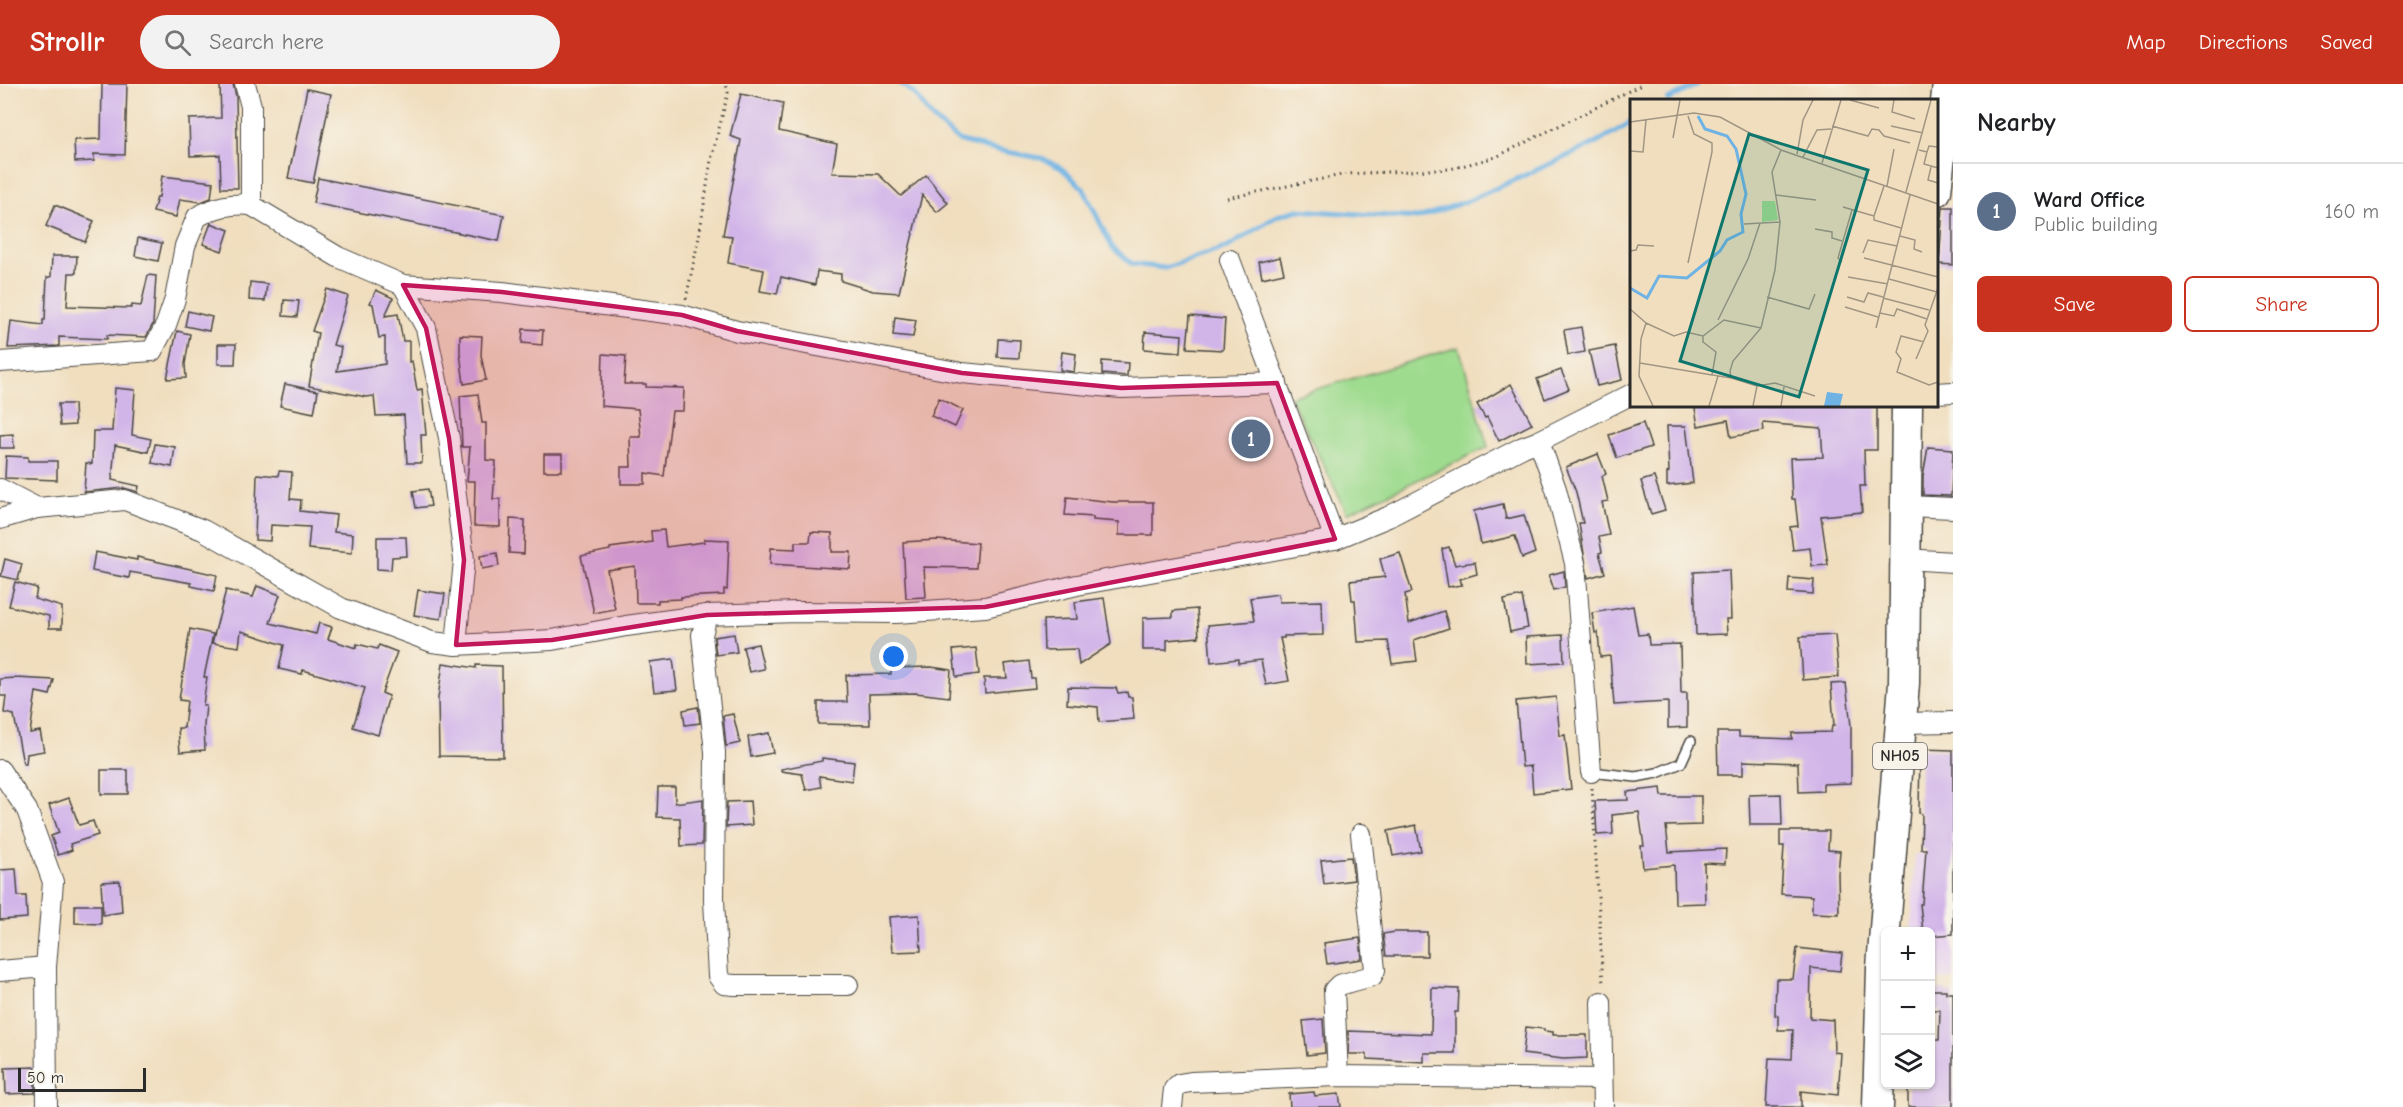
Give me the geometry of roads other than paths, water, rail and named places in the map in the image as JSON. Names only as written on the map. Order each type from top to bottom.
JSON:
[{"type":"main road","points":[[1938,173],[1948,84]]},
{"type":"main road","name":"NH05","points":[[1878,1107],[1882,968],[1904,683],[1907,406]]},
{"type":"street","points":[[245,84],[251,106],[251,205]]},
{"type":"street","points":[[0,362],[152,351],[166,325],[175,299],[185,246],[197,217],[213,209],[234,203],[251,205],[338,257],[403,285],[502,292],[682,315],[737,332],[962,373],[1121,388],[1277,383]]},
{"type":"street","points":[[1230,260],[1335,539]]},
{"type":"street","points":[[403,285],[426,328],[449,438],[464,561],[456,645]]},
{"type":"street","points":[[0,519],[37,508],[125,500],[203,530],[341,608],[432,642],[456,645],[552,640],[626,626],[707,615],[796,612],[896,613],[985,607],[1077,585],[1335,539],[1388,517],[1630,395]]},
{"type":"street","points":[[1539,441],[1556,489],[1575,563],[1591,772]]},
{"type":"street","points":[[0,489],[37,508]]},
{"type":"street","points":[[1907,506],[1953,508]]},
{"type":"street","points":[[1905,559],[1953,562]]},
{"type":"street","points":[[707,615],[702,635],[715,752],[714,900],[718,976],[724,984],[734,985],[848,985]]},
{"type":"street","points":[[1902,723],[1953,722]]},
{"type":"street","points":[[0,770],[27,810],[53,882],[46,967],[47,1107]]},
{"type":"street","points":[[1338,1076],[1334,990],[1339,985],[1372,976],[1375,970],[1361,834]]},
{"type":"street","points":[[0,971],[46,967]]},
{"type":"street","points":[[1601,1002],[1603,1107]]},
{"type":"street","points":[[1172,1107],[1174,1089],[1179,1084],[1338,1076],[1602,1079]]},
{"type":"lane","points":[[1591,772],[1636,777],[1657,773],[1681,763],[1691,741]]},
{"type":"waterway","points":[[901,84],[914,94],[934,120],[958,140],[990,149],[1041,158],[1061,168],[1083,188],[1112,247],[1132,264],[1165,268],[1228,247],[1277,216],[1298,210],[1418,218],[1470,200],[1596,143],[1630,123]]},
{"type":"waterway","points":[[1670,99],[1698,84]]},
{"type":"place","name":"Ward Office","points":[[1251,439]]}]
